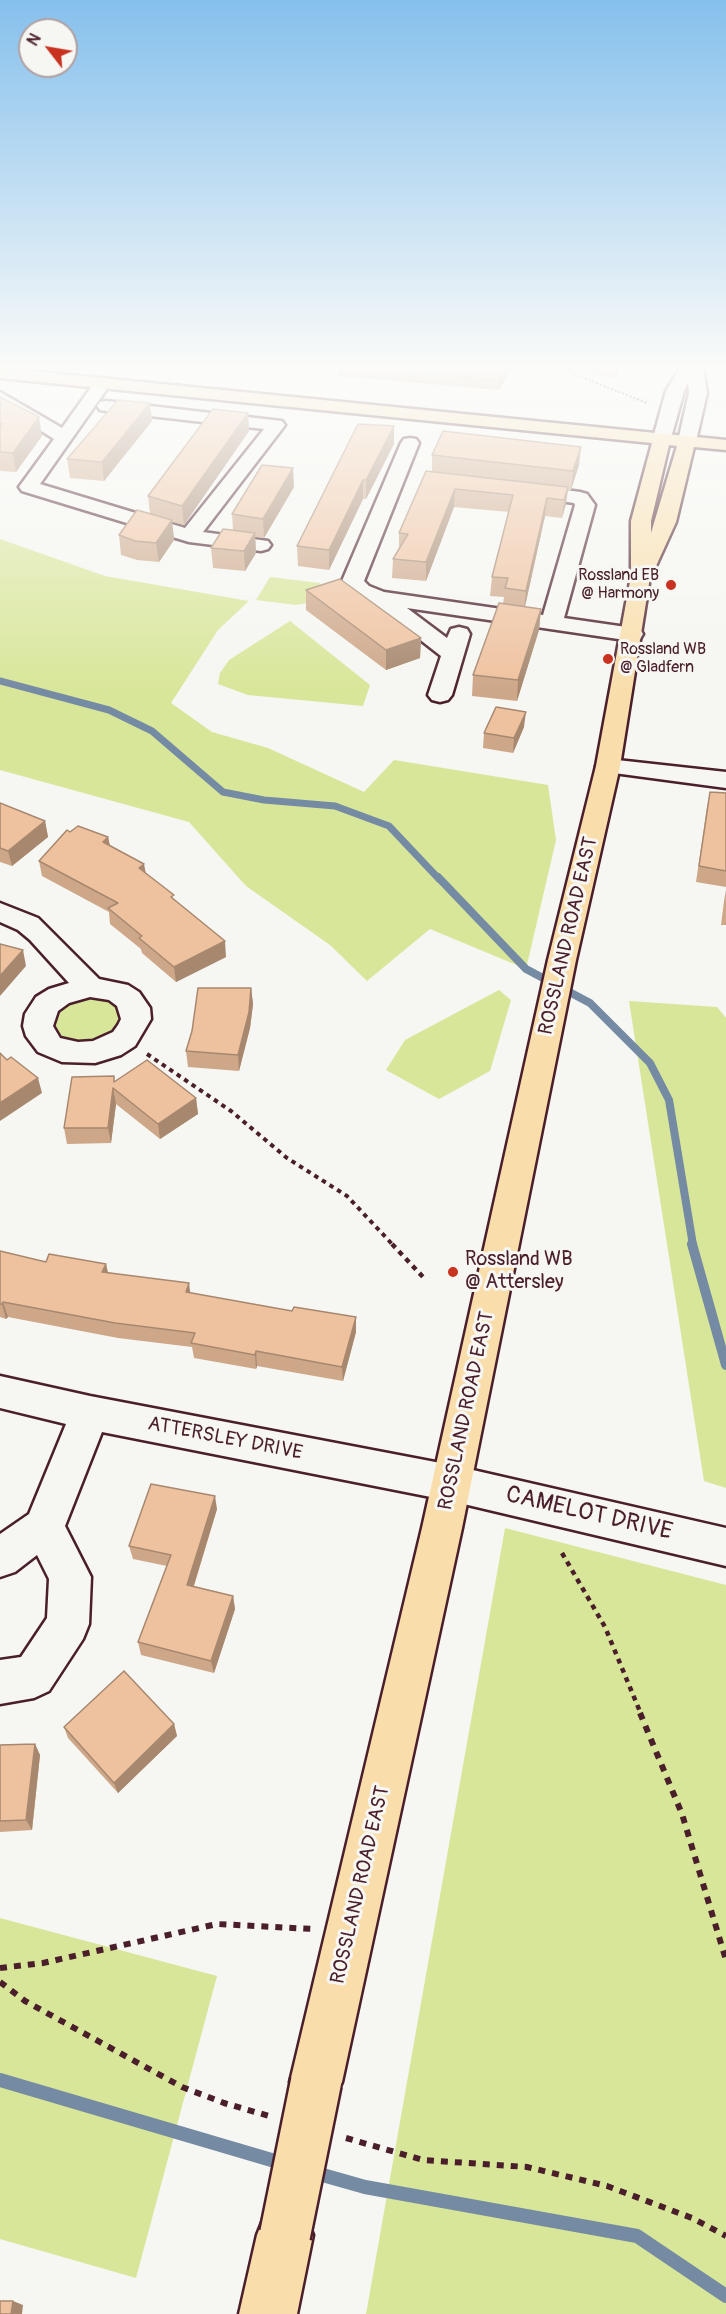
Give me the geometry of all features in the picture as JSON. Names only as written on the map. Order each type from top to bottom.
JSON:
[{"type":"main road","name":"ROSSLAND ROAD EAST","points":[[268,2314],[316,2082],[451,1483],[562,960],[608,766],[641,576],[641,521],[652,476]]},
{"type":"main road","points":[[641,576],[666,522],[678,476]]},
{"type":"street","points":[[36,476],[29,487],[189,536],[261,545]]},
{"type":"street","points":[[189,536],[236,476]]},
{"type":"street","points":[[419,480],[395,477],[353,581],[362,591],[380,598],[632,634]]},
{"type":"street","points":[[502,488],[580,498],[585,505],[552,621]]},
{"type":"street","points":[[380,598],[453,654]]},
{"type":"street","points":[[440,695],[467,610]]},
{"type":"street","points":[[608,766],[726,780]]},
{"type":"street","points":[[0,912],[28,924],[40,934],[90,987]]},
{"type":"street","points":[[90,987],[118,992],[135,1008],[136,1019],[124,1039],[95,1052],[62,1051],[49,1045],[41,1036],[38,1026],[40,1014],[47,1004],[60,996],[90,987]]},
{"type":"street","name":"ATTERSLEY DRIVE","points":[[0,1392],[90,1413],[451,1483]]},
{"type":"street","points":[[0,1558],[44,1527],[90,1413]]},
{"type":"street","name":"CAMELOT DRIVE","points":[[451,1483],[726,1547]]},
{"type":"street","points":[[0,1682],[34,1676],[68,1623],[70,1577],[44,1527]]},
{"type":"path","points":[[124,1039],[231,1111],[287,1158],[347,1196],[423,1277]]},
{"type":"path","points":[[562,1552],[605,1627],[682,1814],[726,1960]]},
{"type":"path","points":[[0,1968],[43,1963],[217,1924],[351,1931]]},
{"type":"path","points":[[0,1982],[25,2001],[129,2060],[182,2087],[224,2103]]},
{"type":"path","points":[[423,2160],[527,2168],[607,2186],[692,2218],[726,2236]]},
{"type":"green space","points":[[0,539],[105,576],[249,601],[218,630],[171,703],[212,732],[268,748],[364,792],[394,760],[548,785],[556,840],[526,969],[430,929],[367,981],[330,945],[246,886],[189,822],[0,770]]},
{"type":"green space","points":[[270,577],[320,583],[325,600],[296,605],[256,600]]},
{"type":"green space","points":[[290,621],[370,685],[363,706],[248,695],[218,684],[220,673],[229,660]]},
{"type":"green space","points":[[499,990],[511,1000],[490,1071],[439,1099],[386,1070],[405,1040]]},
{"type":"green space","points":[[82,998],[104,998],[120,1008],[123,1015],[117,1031],[88,1044],[67,1041],[59,1036],[53,1022],[62,1007]]},
{"type":"green space","points":[[629,1001],[717,1007],[726,1018],[726,1488],[704,1481]]},
{"type":"green space","points":[[505,1528],[726,1585],[726,2314],[366,2314]]},
{"type":"green space","points":[[0,1918],[217,1976],[136,2278],[0,2239]]},
{"type":"building","points":[[163,476],[203,476],[182,506],[148,496]]},
{"type":"building","points":[[255,476],[288,476],[263,519],[232,514]]},
{"type":"building","points":[[332,476],[368,476],[366,480],[363,480],[329,550],[297,546]]},
{"type":"building","points":[[424,476],[470,476],[568,487],[564,500],[547,498],[526,591],[505,588],[508,578],[492,577],[513,495],[455,489],[426,562],[393,559],[408,534],[399,533]]},
{"type":"building","points":[[137,510],[172,520],[156,543],[135,541],[119,535]]},
{"type":"building","points":[[223,529],[255,533],[244,551],[211,548]]},
{"type":"building","points":[[340,579],[421,638],[386,650],[306,590]]},
{"type":"building","points":[[499,603],[541,609],[518,680],[473,675]]},
{"type":"building","points":[[496,707],[526,712],[514,738],[484,733]]},
{"type":"building","points":[[710,792],[726,793],[726,871],[699,866]]},
{"type":"building","points":[[0,803],[45,821],[8,851],[0,848]]},
{"type":"building","points":[[78,826],[108,837],[103,842],[144,864],[139,868],[174,895],[171,897],[225,941],[174,967],[108,908],[118,903],[39,861],[67,830],[70,832]]},
{"type":"building","points":[[0,944],[23,950],[0,976]]},
{"type":"building","points":[[198,988],[251,988],[249,1012],[238,1055],[186,1051],[192,1031]]},
{"type":"building","points":[[0,1053],[7,1060],[11,1057],[38,1078],[0,1103]]},
{"type":"building","points":[[147,1060],[196,1098],[158,1124],[113,1088],[108,1128],[64,1128],[72,1077],[114,1076],[114,1082]]},
{"type":"building","points":[[0,1251],[46,1262],[49,1254],[106,1264],[102,1272],[189,1283],[186,1292],[292,1311],[294,1307],[356,1317],[342,1367],[256,1351],[255,1355],[191,1343],[195,1333],[115,1323],[3,1302],[0,1304]]},
{"type":"building","points":[[151,1484],[215,1496],[187,1585],[233,1596],[211,1661],[138,1642],[171,1555],[129,1546]]},
{"type":"building","points":[[124,1671],[174,1724],[114,1783],[64,1727]]},
{"type":"building","points":[[35,1744],[26,1820],[0,1821],[0,1745]]},
{"type":"building","points":[[0,2301],[13,2301],[11,2314],[0,2314]]},
{"type":"waterway","points":[[0,681],[109,710],[152,731],[223,792],[264,800],[335,806],[389,826],[439,879]]},
{"type":"waterway","points":[[438,877],[526,969],[590,1003],[650,1063],[669,1100],[693,1245]]},
{"type":"waterway","points":[[692,1244],[726,1365]]},
{"type":"waterway","points":[[0,2080],[285,2164]]},
{"type":"waterway","points":[[312,2172],[365,2187],[637,2236],[726,2296]]},
{"type":"place","name":"Rossland EB @ Harmony","points":[[671,585]]},
{"type":"place","name":"Rossland WB @ Gladfern","points":[[608,659]]},
{"type":"place","name":"Rossland WB @ Attersley","points":[[453,1272]]}]
